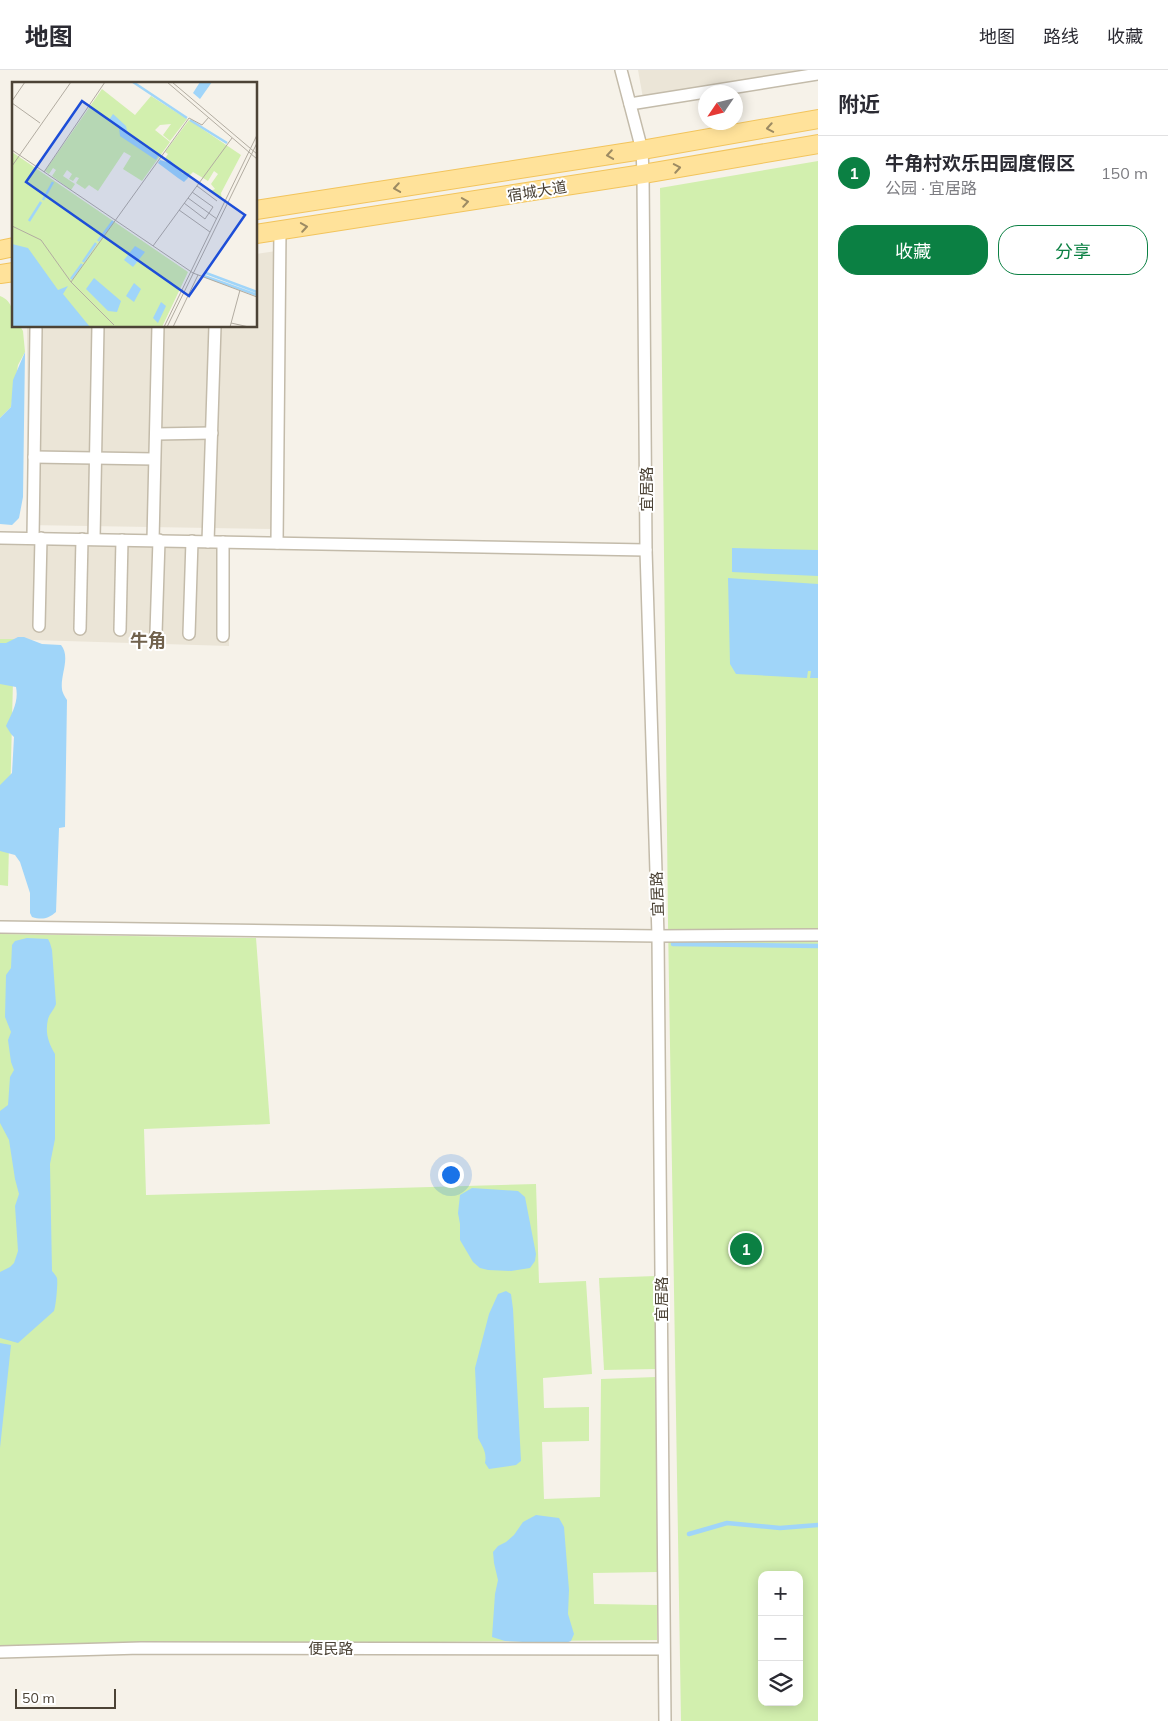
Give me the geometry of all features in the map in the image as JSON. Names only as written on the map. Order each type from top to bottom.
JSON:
[{"type":"main road","name":"宿城大道","points":[[258,210],[642,150],[818,119]]},
{"type":"main road","name":"宿城大道","points":[[258,234],[643,174],[818,144]]},
{"type":"street","name":"宜居路","points":[[622,70],[642,150],[643,174],[646,550],[658,936],[664,1721]]},
{"type":"street","points":[[630,104],[818,74]]},
{"type":"street","points":[[278,543],[280,230]]},
{"type":"street","points":[[80,629],[95,458],[98,328]]},
{"type":"street","points":[[156,633],[154,459],[158,328]]},
{"type":"street","points":[[208,542],[215,328]]},
{"type":"street","points":[[36,329],[34,457],[39,626]]},
{"type":"street","points":[[156,434],[212,433]]},
{"type":"street","points":[[34,457],[154,459]]},
{"type":"street","points":[[0,538],[646,550]]},
{"type":"street","points":[[120,630],[122,540]]},
{"type":"street","points":[[189,634],[192,541]]},
{"type":"street","points":[[223,542],[223,636]]},
{"type":"street","points":[[0,927],[658,936],[818,935]]},
{"type":"street","name":"便民路","points":[[0,1652],[141,1648],[663,1649]]},
{"type":"shaded area","points":[[638,70],[800,70],[716,85],[698,85],[698,88],[643,98]]},
{"type":"shaded area","points":[[276,251],[273,529],[28,525],[27,328],[258,328],[258,254]]},
{"type":"shaded area","points":[[0,545],[227,548],[229,646],[0,639]]},
{"type":"green space","points":[[818,161],[818,1721],[681,1721],[668,923],[660,188]]},
{"type":"green space","points":[[0,296],[8,301],[12,310],[12,328],[21,328],[23,331],[25,352],[18,365],[11,407],[0,418]]},
{"type":"green space","points":[[0,639],[14,639],[8,886],[0,885]]},
{"type":"green space","points":[[0,934],[256,938],[270,1124],[144,1129],[146,1195],[536,1184],[539,1283],[586,1281],[592,1374],[543,1378],[544,1408],[589,1407],[589,1441],[542,1442],[544,1499],[600,1497],[601,1379],[656,1377],[658,1572],[593,1573],[594,1604],[657,1605],[657,1640],[0,1646]]},
{"type":"green space","points":[[656,1276],[657,1369],[604,1370],[599,1278]]},
{"type":"water","points":[[25,352],[23,497],[19,518],[12,525],[0,524],[0,418],[11,407],[13,380]]},
{"type":"water","points":[[732,548],[818,550],[818,576],[732,572]]},
{"type":"water","points":[[728,578],[818,584],[818,678],[810,678],[811,671],[808,671],[807,678],[736,674],[730,664]]},
{"type":"water","points":[[18,637],[24,637],[42,644],[61,645],[65,655],[62,692],[67,700],[65,827],[59,828],[56,912],[42,919],[32,917],[30,913],[30,893],[20,862],[15,855],[0,851],[0,785],[12,773],[14,737],[6,726],[17,698],[17,692],[16,687],[0,684],[0,643],[6,643]]},
{"type":"water","points":[[27,938],[48,939],[52,950],[56,1004],[48,1019],[47,1033],[55,1054],[55,1139],[50,1164],[52,1271],[57,1278],[57,1284],[54,1311],[18,1343],[0,1338],[0,1272],[14,1263],[18,1251],[15,1206],[19,1194],[9,1140],[0,1123],[0,1111],[8,1105],[10,1077],[14,1070],[8,1040],[11,1032],[5,1017],[6,975],[11,968],[12,945],[15,941]]},
{"type":"water","points":[[472,1188],[518,1191],[525,1197],[536,1254],[535,1261],[530,1268],[511,1271],[488,1270],[480,1268],[473,1262],[460,1240],[458,1213],[460,1195]]},
{"type":"water","points":[[506,1291],[511,1294],[513,1309],[521,1461],[516,1465],[489,1469],[485,1463],[485,1453],[478,1438],[475,1368],[489,1314],[498,1294]]},
{"type":"water","points":[[0,1343],[11,1345],[0,1448]]},
{"type":"water","points":[[536,1515],[559,1518],[564,1527],[569,1590],[568,1614],[574,1634],[571,1641],[563,1644],[505,1641],[492,1637],[495,1594],[498,1580],[493,1552],[498,1546],[514,1535],[523,1522]]},
{"type":"waterway","points":[[673,944],[818,946]]},
{"type":"waterway","points":[[689,1534],[727,1523],[780,1528],[818,1525]]},
{"type":"place","name":"牛角村欢乐田园度假区","points":[[746,1249]]},
{"type":"district","name":"牛角","points":[[148,640]]}]
